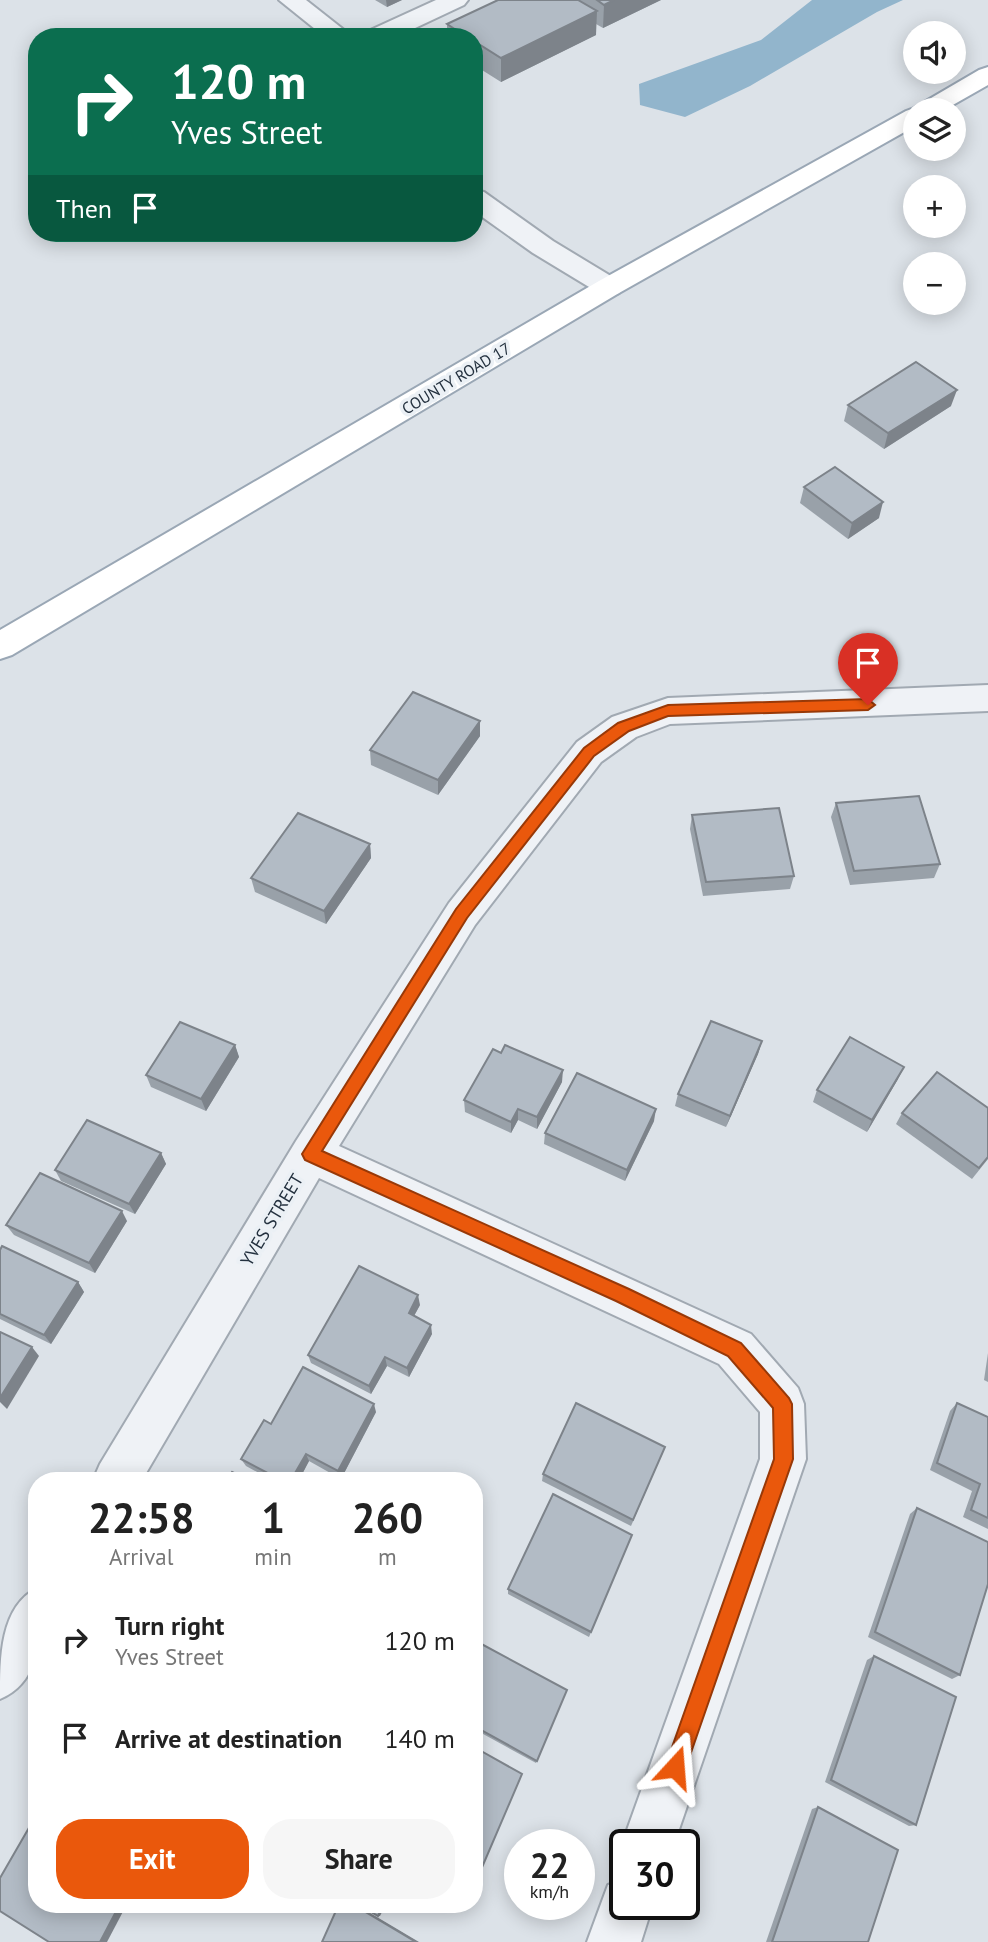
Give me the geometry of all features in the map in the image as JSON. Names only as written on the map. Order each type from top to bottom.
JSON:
[{"type":"main road","points":[[947,98],[988,75]]},
{"type":"main road","name":"COUNTY ROAD 17","points":[[0,646],[609,287],[903,123]]},
{"type":"street","points":[[291,0],[329,28]]},
{"type":"street","points":[[395,28],[456,0]]},
{"type":"street","points":[[483,204],[543,247],[609,287]]},
{"type":"street","name":"YVES STREET","points":[[121,1472],[311,1154],[461,914],[589,752],[624,727],[668,711],[988,698]]},
{"type":"street","points":[[311,1154],[622,1295],[734,1349],[782,1404],[783,1459],[653,1829]]},
{"type":"street","points":[[0,1674],[28,1627]]},
{"type":"street","points":[[614,1942],[622,1920]]},
{"type":"water","points":[[812,0],[903,0],[877,12],[750,86],[685,117],[640,105],[639,84],[761,40]]},
{"type":"building","points":[[498,0],[578,0],[597,11],[501,58],[483,47],[483,28],[453,28],[447,24]]},
{"type":"building","points":[[597,0],[614,0],[604,5]]},
{"type":"building","points":[[916,362],[957,390],[888,433],[848,405]]},
{"type":"building","points":[[835,467],[883,502],[852,523],[804,487]]},
{"type":"building","points":[[413,692],[480,721],[438,780],[370,750]]},
{"type":"building","points":[[919,796],[940,864],[854,871],[836,803]]},
{"type":"building","points":[[779,808],[794,876],[706,882],[692,815]]},
{"type":"building","points":[[298,813],[370,844],[324,911],[251,878]]},
{"type":"building","points":[[711,1021],[762,1041],[730,1116],[678,1094]]},
{"type":"building","points":[[180,1022],[235,1045],[201,1099],[146,1075]]},
{"type":"building","points":[[850,1037],[904,1067],[872,1120],[817,1090]]},
{"type":"building","points":[[505,1045],[563,1070],[537,1117],[518,1109],[511,1122],[464,1100],[493,1049],[501,1053]]},
{"type":"building","points":[[937,1072],[988,1108],[988,1157],[979,1168],[902,1113]]},
{"type":"building","points":[[577,1073],[656,1109],[627,1170],[545,1133]]},
{"type":"building","points":[[87,1120],[161,1153],[129,1204],[55,1170]]},
{"type":"building","points":[[40,1173],[122,1211],[89,1263],[6,1225]]},
{"type":"building","points":[[2,1246],[78,1282],[44,1335],[0,1314]]},
{"type":"building","points":[[359,1266],[418,1295],[409,1313],[431,1325],[407,1368],[385,1357],[369,1386],[308,1355]]},
{"type":"building","points":[[0,1332],[32,1347],[0,1398]]},
{"type":"building","points":[[303,1367],[374,1404],[338,1471],[306,1454],[296,1472],[266,1472],[241,1459],[264,1420],[271,1424]]},
{"type":"building","points":[[576,1403],[665,1447],[633,1520],[543,1474]]},
{"type":"building","points":[[957,1403],[988,1417],[988,1518],[971,1510],[980,1484],[937,1463]]},
{"type":"building","points":[[553,1494],[632,1535],[591,1632],[508,1589]]},
{"type":"building","points":[[917,1508],[988,1542],[988,1584],[960,1675],[875,1632]]},
{"type":"building","points":[[483,1645],[567,1690],[537,1761],[483,1731]]},
{"type":"building","points":[[874,1656],[956,1697],[916,1825],[831,1780]]},
{"type":"building","points":[[483,1752],[522,1774],[483,1865]]},
{"type":"building","points":[[818,1807],[898,1850],[868,1942],[772,1942]]},
{"type":"building","points":[[28,1829],[28,1913],[115,1913],[100,1942],[49,1942],[0,1911],[0,1878]]},
{"type":"building","points":[[335,1913],[367,1913],[416,1942],[322,1942]]},
{"type":"route","points":[[675,1767],[783,1459],[782,1404],[734,1349],[622,1295],[311,1154],[461,914],[589,752],[624,727],[668,711],[868,705]]}]
